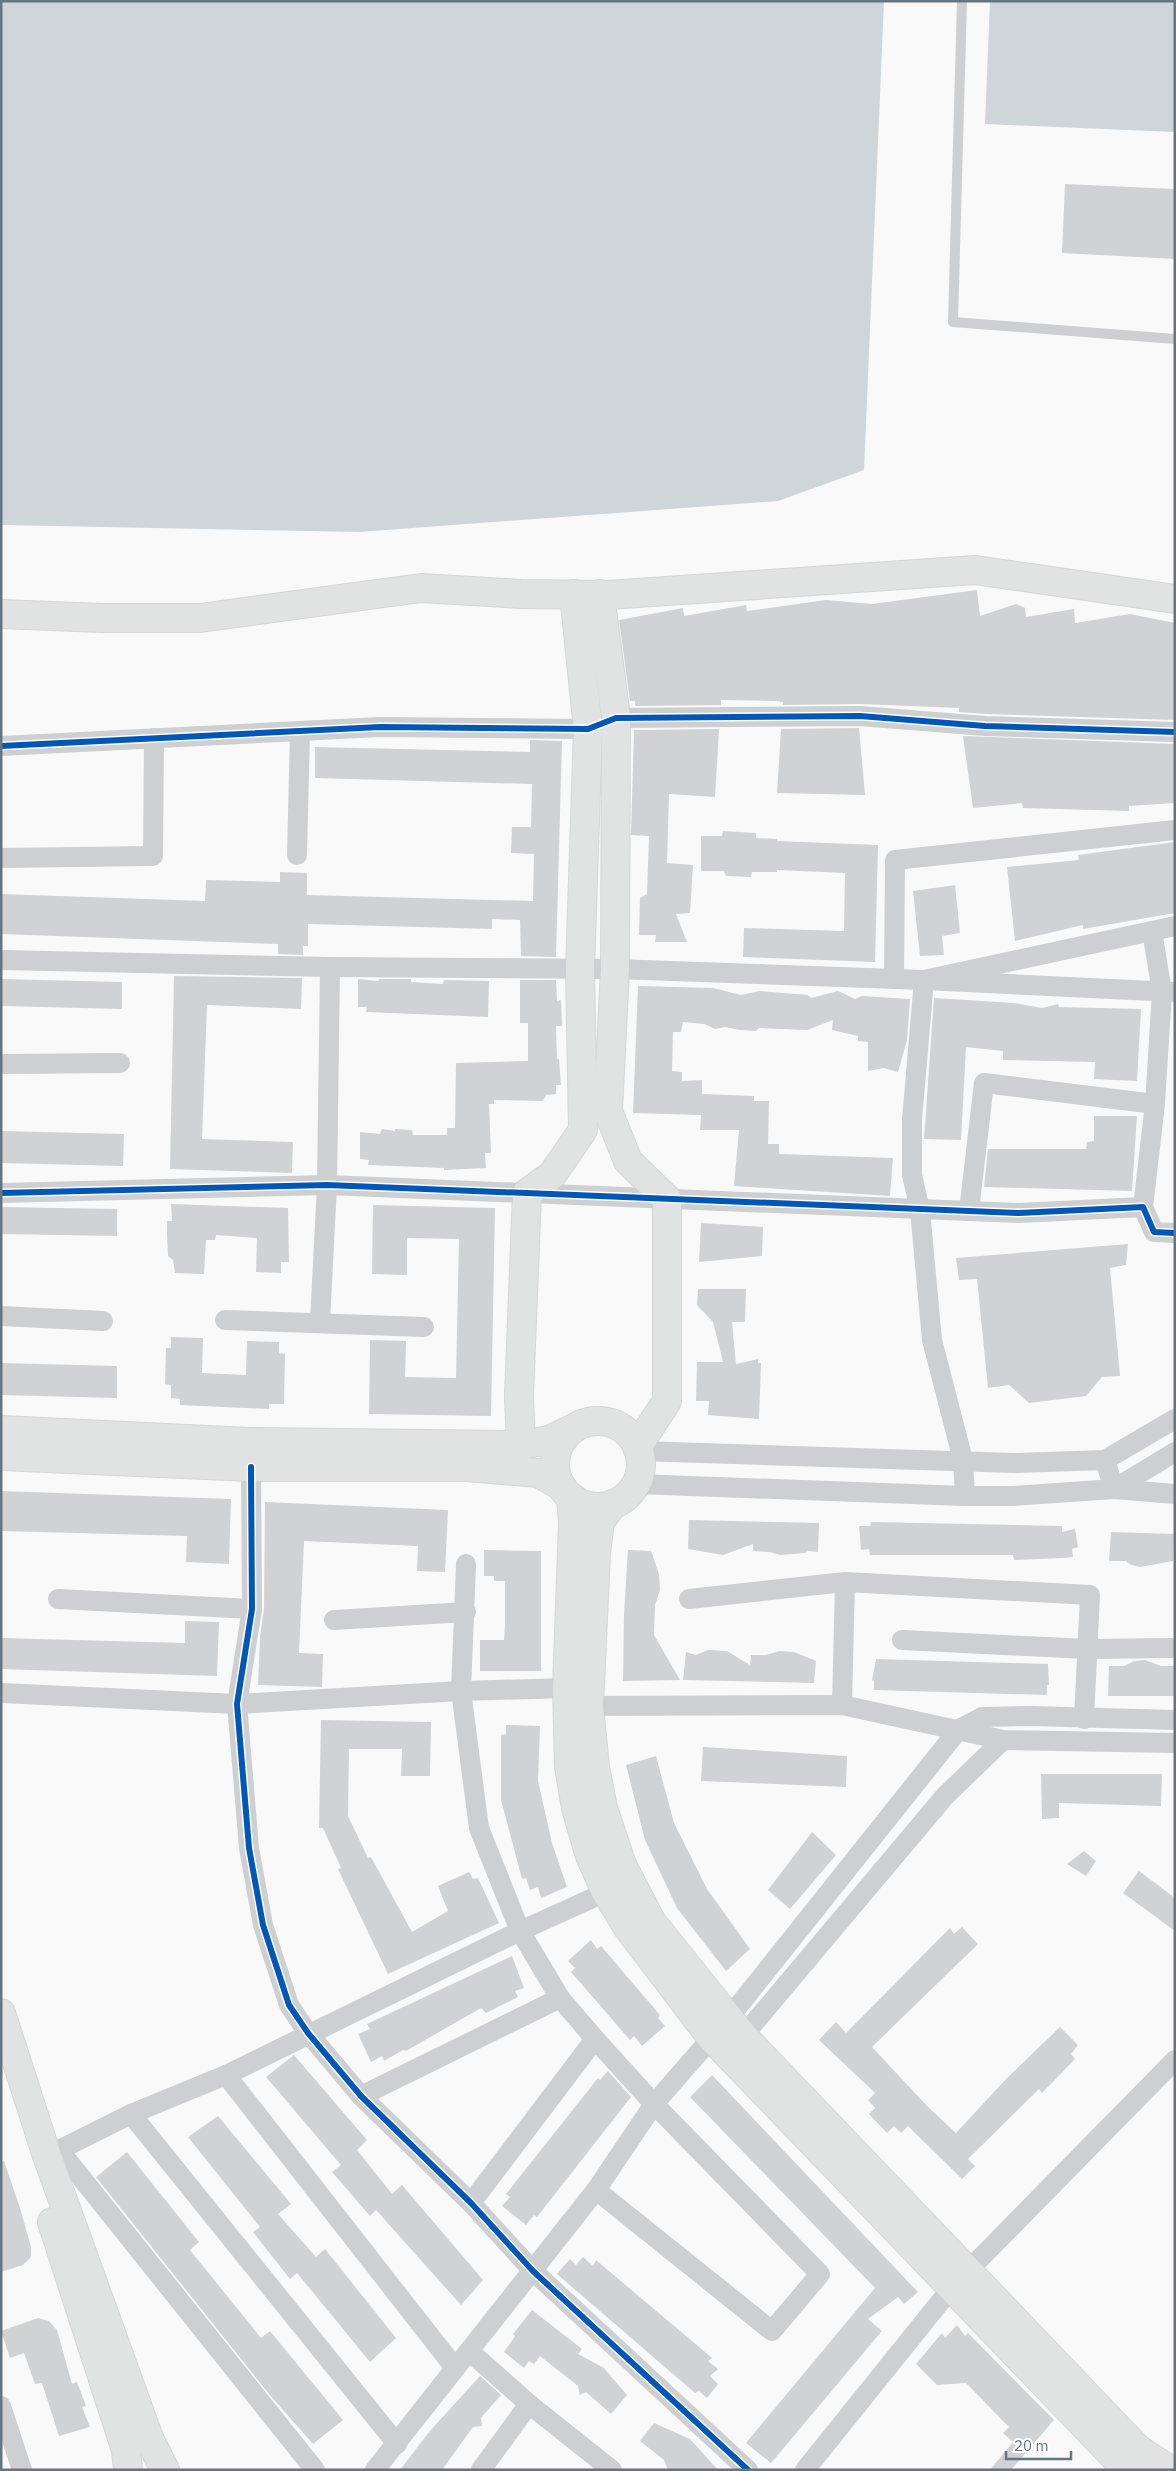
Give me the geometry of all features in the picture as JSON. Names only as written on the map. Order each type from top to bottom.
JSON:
[{"type":"street","points":[[1,614],[102,618],[200,618],[421,588],[587,594],[975,570],[1175,599]]},
{"type":"street","points":[[587,594],[616,718],[615,969],[608,1111],[628,1162],[668,1199],[667,1401],[638,1449]]},
{"type":"street","points":[[527,1194],[552,1175],[584,1130],[580,969],[588,728],[587,594]]},
{"type":"street","points":[[1,746],[380,727],[588,728],[616,718],[860,716],[985,726],[1175,732]]},
{"type":"street","points":[[297,855],[300,731]]},
{"type":"street","points":[[1,858],[153,856],[154,738]]},
{"type":"street","points":[[894,979],[895,860],[1175,830]]},
{"type":"street","points":[[924,980],[1175,926]]},
{"type":"street","points":[[1152,931],[1168,992],[1143,1207],[1154,1232],[1175,1233]]},
{"type":"street","points":[[1,960],[330,967],[615,969],[924,980],[1168,992]]},
{"type":"street","points":[[320,1322],[327,1184],[330,967]]},
{"type":"street","points":[[924,980],[912,1120],[912,1174],[920,1210],[932,1340],[964,1460],[965,1496]]},
{"type":"street","points":[[1,1064],[120,1063]]},
{"type":"street","points":[[969,1211],[984,1083],[1155,1104]]},
{"type":"street","points":[[1,1193],[327,1184],[527,1194],[1019,1213],[1143,1207]]},
{"type":"street","points":[[521,1445],[519,1396],[527,1194]]},
{"type":"street","points":[[1,1316],[102,1321]]},
{"type":"street","points":[[225,1320],[424,1327]]},
{"type":"street","points":[[638,1449],[1014,1463],[1105,1460],[1175,1419]]},
{"type":"street","points":[[1,1430],[249,1442],[521,1445],[549,1440],[582,1423],[596,1420],[610,1422],[623,1428],[633,1438],[638,1449],[641,1468],[636,1484],[626,1497],[613,1504],[598,1507],[584,1505],[538,1473],[466,1467],[251,1467],[1,1456]]},
{"type":"street","points":[[570,1430],[560,1442],[555,1456],[555,1472],[566,1492],[573,1523],[567,1688],[569,1766],[576,1808],[590,1856],[606,1892],[628,1928],[961,2279],[1127,2470]]},
{"type":"street","points":[[1114,1489],[1175,1452]]},
{"type":"street","points":[[1105,1460],[1114,1489]]},
{"type":"street","points":[[251,1467],[252,1609],[237,1704],[249,1848],[263,1925],[289,2005],[308,2033],[361,2096],[472,2203],[533,2272],[748,2470]]},
{"type":"street","points":[[636,1484],[965,1496],[1012,1496],[1114,1489],[1175,1494]]},
{"type":"street","points":[[613,1504],[600,1522],[596,1553],[590,1706],[595,1767],[602,1808],[622,1865],[651,1921],[727,2031]]},
{"type":"street","points":[[466,1564],[466,1612],[461,1691],[479,1828],[520,1931],[560,1998],[595,2039],[654,2104],[820,2274],[772,2331],[596,2190]]},
{"type":"street","points":[[842,1705],[845,1582]]},
{"type":"street","points":[[689,1599],[845,1582],[1090,1595],[1084,1718]]},
{"type":"street","points":[[58,1599],[252,1609]]},
{"type":"street","points":[[334,1620],[466,1612]]},
{"type":"street","points":[[902,1640],[1088,1649],[1175,1648]]},
{"type":"street","points":[[1,1693],[237,1704],[461,1691],[567,1688]]},
{"type":"street","points":[[590,1706],[842,1705],[1003,1740],[1175,1743]]},
{"type":"street","points":[[727,2031],[959,1729],[982,1717],[1032,1716],[1175,1720]]},
{"type":"street","points":[[375,2470],[596,2190],[654,2104],[727,2031],[945,1796],[1003,1740]]},
{"type":"street","points":[[53,2154],[131,2114],[226,2074],[520,1931],[606,1892]]},
{"type":"street","points":[[361,2096],[560,1998]]},
{"type":"street","points":[[1,2013],[53,2154],[149,2438],[165,2470]]},
{"type":"street","points":[[472,2203],[595,2039]]},
{"type":"street","points":[[805,2470],[961,2279],[1175,2060]]},
{"type":"street","points":[[1,2068],[126,2450],[128,2470]]},
{"type":"street","points":[[226,2074],[455,2368]]},
{"type":"street","points":[[131,2114],[397,2444]]},
{"type":"street","points":[[53,2154],[315,2470]]},
{"type":"street","points":[[961,2279],[1138,2449],[1170,2470]]},
{"type":"street","points":[[469,2351],[528,2404],[612,2470]]},
{"type":"street","points":[[481,2470],[528,2404]]},
{"type":"street","points":[[1,2406],[22,2470]]},
{"type":"lane","points":[[962,1],[953,322],[1175,340]]},
{"type":"shaded area","points":[[1,1],[884,1],[864,470],[778,501],[359,532],[1,525]]},
{"type":"shaded area","points":[[990,1],[1175,1],[1175,132],[985,124]]},
{"type":"building","points":[[1065,184],[1175,189],[1175,259],[1062,253]]},
{"type":"building","points":[[977,590],[980,616],[1016,604],[1025,608],[1026,617],[1074,609],[1075,623],[1130,614],[1175,623],[1175,720],[986,714],[959,712],[959,708],[860,704],[783,705],[783,702],[777,701],[721,700],[721,705],[635,706],[635,701],[630,701],[619,620],[683,608],[684,616],[746,605],[747,611],[826,600],[872,604]]},
{"type":"building","points":[[859,728],[865,795],[777,793],[781,729]]},
{"type":"building","points":[[719,729],[715,797],[669,794],[667,863],[693,865],[690,913],[676,914],[687,942],[655,942],[656,935],[639,935],[640,898],[647,894],[649,836],[631,835],[634,730]]},
{"type":"building","points":[[963,736],[1175,744],[1175,803],[1129,806],[1129,811],[1023,808],[1022,803],[973,808]]},
{"type":"building","points":[[530,740],[562,741],[556,957],[521,956],[520,920],[492,919],[492,929],[308,924],[308,946],[303,946],[303,955],[278,954],[278,944],[1,934],[1,894],[205,901],[206,880],[280,882],[280,872],[307,873],[307,895],[533,901],[534,854],[511,853],[512,827],[531,827],[532,784],[315,778],[315,747],[530,752]]},
{"type":"building","points":[[723,831],[756,833],[756,838],[777,839],[777,841],[878,845],[875,962],[743,957],[744,928],[844,931],[845,873],[777,870],[777,872],[752,872],[751,877],[726,876],[724,871],[701,871],[701,836],[722,836]]},
{"type":"building","points":[[1175,842],[1175,913],[1083,929],[1083,925],[1015,941],[1007,867],[1079,860],[1078,855]]},
{"type":"building","points":[[955,885],[960,933],[942,936],[944,955],[920,956],[913,891]]},
{"type":"building","points":[[174,976],[302,978],[301,1009],[207,1005],[202,1139],[293,1142],[292,1173],[170,1169]]},
{"type":"building","points":[[1,979],[122,982],[122,1009],[1,1006]]},
{"type":"building","points":[[358,979],[378,981],[379,979],[411,979],[411,982],[443,984],[444,980],[489,981],[488,1017],[366,1012],[367,1007],[358,1007]]},
{"type":"building","points":[[520,980],[556,980],[557,1001],[561,1000],[562,1026],[556,1026],[557,1059],[559,1059],[561,1085],[556,1085],[556,1094],[546,1095],[543,1101],[494,1100],[494,1104],[489,1104],[491,1153],[485,1153],[486,1168],[444,1170],[444,1168],[368,1165],[369,1160],[360,1159],[360,1132],[380,1134],[382,1129],[395,1131],[395,1129],[412,1130],[413,1135],[447,1135],[447,1128],[455,1128],[456,1063],[528,1061],[528,1023],[520,1023]]},
{"type":"building","points":[[638,986],[713,988],[741,995],[759,991],[808,995],[811,998],[838,991],[855,999],[862,996],[910,999],[907,1040],[898,1072],[884,1068],[868,1071],[868,1042],[858,1041],[858,1036],[832,1030],[833,1020],[807,1030],[759,1028],[756,1031],[725,1027],[715,1029],[704,1024],[683,1022],[681,1032],[673,1032],[672,1071],[682,1072],[682,1081],[702,1080],[702,1094],[754,1096],[754,1101],[769,1101],[768,1144],[779,1144],[779,1154],[893,1158],[890,1196],[734,1186],[739,1130],[700,1130],[701,1115],[633,1113]]},
{"type":"building","points":[[934,998],[1014,1003],[1042,1008],[1058,1004],[1059,1007],[1141,1009],[1137,1081],[1094,1079],[1095,1062],[1003,1060],[1003,1051],[966,1047],[961,1140],[924,1139]]},
{"type":"building","points":[[1094,1116],[1137,1116],[1132,1191],[984,1187],[988,1149],[1086,1149],[1087,1142],[1094,1141]]},
{"type":"building","points":[[1,1131],[124,1134],[123,1166],[1,1163]]},
{"type":"building","points":[[171,1204],[288,1208],[289,1262],[281,1262],[281,1273],[256,1272],[257,1238],[216,1235],[215,1240],[206,1240],[204,1274],[175,1273],[173,1260],[168,1256],[167,1221],[172,1221]]},
{"type":"building","points":[[373,1205],[495,1208],[491,1416],[369,1414],[370,1340],[406,1341],[405,1377],[456,1378],[459,1239],[407,1238],[407,1275],[372,1274]]},
{"type":"building","points":[[1,1207],[117,1209],[117,1236],[1,1234]]},
{"type":"building","points":[[701,1223],[763,1227],[762,1256],[699,1262]]},
{"type":"building","points":[[1128,1244],[1126,1265],[1110,1268],[1120,1376],[1102,1377],[1086,1396],[1029,1403],[1009,1385],[988,1388],[977,1279],[959,1280],[956,1258]]},
{"type":"building","points":[[698,1289],[746,1289],[745,1322],[732,1322],[736,1364],[758,1359],[758,1363],[761,1363],[759,1419],[708,1415],[709,1401],[696,1401],[697,1362],[723,1362],[713,1322],[697,1305]]},
{"type":"building","points":[[171,1337],[203,1338],[202,1373],[246,1375],[247,1341],[279,1342],[279,1353],[285,1354],[284,1404],[269,1404],[269,1409],[180,1405],[180,1399],[171,1398],[171,1385],[165,1384],[166,1348],[171,1348]]},
{"type":"building","points":[[1,1363],[117,1366],[117,1398],[1,1395]]},
{"type":"building","points":[[1,1491],[231,1499],[229,1564],[186,1562],[187,1536],[1,1531]]},
{"type":"building","points":[[265,1502],[448,1510],[445,1572],[417,1571],[418,1546],[304,1541],[299,1653],[323,1654],[322,1687],[258,1685],[260,1637],[264,1609]]},
{"type":"building","points":[[689,1520],[819,1523],[818,1552],[808,1551],[805,1553],[780,1555],[770,1552],[753,1551],[753,1544],[723,1555],[688,1549]]},
{"type":"building","points":[[871,1522],[1062,1526],[1062,1532],[1075,1529],[1078,1547],[1072,1549],[1073,1557],[1014,1560],[1013,1555],[870,1555],[869,1549],[861,1550],[859,1526],[870,1526]]},
{"type":"building","points":[[1111,1532],[1174,1534],[1173,1561],[1140,1567],[1131,1565],[1126,1561],[1109,1561]]},
{"type":"building","points":[[484,1550],[541,1551],[541,1671],[480,1671],[480,1640],[504,1640],[505,1626],[505,1581],[494,1581],[494,1576],[484,1576]]},
{"type":"building","points":[[628,1550],[651,1551],[659,1574],[660,1590],[655,1605],[654,1635],[680,1680],[623,1681],[624,1614]]},
{"type":"building","points":[[185,1621],[219,1622],[217,1676],[1,1669],[1,1638],[185,1643]]},
{"type":"building","points":[[708,1650],[727,1651],[750,1665],[751,1655],[766,1655],[779,1651],[794,1652],[816,1661],[814,1683],[683,1680],[686,1652],[696,1655]]},
{"type":"building","points":[[876,1659],[1048,1664],[1049,1685],[1047,1685],[1047,1695],[874,1690],[874,1681],[872,1680]]},
{"type":"building","points":[[1145,1660],[1161,1666],[1175,1666],[1175,1696],[1108,1696],[1109,1666],[1124,1666],[1134,1661]]},
{"type":"building","points":[[321,1720],[431,1722],[430,1776],[401,1776],[402,1749],[349,1749],[348,1816],[368,1858],[371,1857],[412,1932],[448,1911],[438,1886],[469,1872],[473,1879],[478,1878],[499,1923],[388,1974],[338,1869],[341,1868],[323,1828],[319,1828]]},
{"type":"building","points":[[506,1725],[540,1726],[538,1781],[552,1843],[567,1887],[541,1898],[538,1887],[530,1890],[526,1878],[522,1879],[501,1800],[501,1735],[506,1734]]},
{"type":"building","points":[[703,1747],[847,1756],[846,1787],[701,1781]]},
{"type":"building","points":[[656,1756],[674,1823],[707,1889],[750,1949],[726,1971],[677,1908],[645,1840],[626,1765]]},
{"type":"building","points":[[1041,1774],[1162,1774],[1161,1806],[1059,1803],[1059,1818],[1042,1819]]},
{"type":"building","points":[[812,1832],[836,1855],[790,1909],[768,1890]]},
{"type":"building","points":[[1084,1851],[1096,1861],[1086,1876],[1067,1864]]},
{"type":"building","points":[[1139,1871],[1175,1898],[1175,1931],[1123,1893]]},
{"type":"building","points":[[962,1927],[978,1944],[872,2047],[928,2107],[956,2133],[1007,2078],[1060,2027],[1078,2045],[1071,2054],[1075,2059],[1042,2093],[1039,2089],[968,2159],[975,2166],[962,2179],[908,2126],[901,2133],[894,2126],[887,2133],[869,2114],[875,2108],[868,2100],[875,2093],[819,2040],[836,2022],[846,2033],[950,1928],[954,1934]]},
{"type":"building","points":[[591,1940],[597,1949],[601,1946],[660,2015],[658,2018],[665,2026],[642,2046],[634,2036],[630,2040],[571,1972],[575,1968],[568,1961]]},
{"type":"building","points":[[512,1956],[524,1988],[515,1991],[518,1997],[486,2013],[481,2008],[406,2051],[403,2050],[384,2061],[382,2056],[371,2062],[358,2034],[370,2029],[367,2024]]},
{"type":"building","points":[[294,2055],[367,2140],[357,2150],[392,2194],[402,2185],[483,2280],[461,2305],[376,2210],[370,2216],[332,2172],[341,2165],[266,2077]]},
{"type":"building","points":[[608,2071],[631,2097],[537,2217],[534,2215],[526,2225],[502,2206],[510,2197],[506,2194],[598,2078],[600,2080]]},
{"type":"building","points":[[712,2075],[918,2292],[904,2304],[898,2297],[868,2319],[882,2331],[771,2463],[746,2443],[875,2288],[690,2097]]},
{"type":"building","points":[[218,2116],[291,2204],[278,2214],[316,2257],[325,2249],[396,2338],[370,2362],[297,2273],[290,2279],[253,2232],[260,2227],[188,2137]]},
{"type":"building","points":[[127,2152],[199,2242],[190,2250],[261,2338],[270,2331],[343,2420],[313,2444],[269,2394],[96,2177]]},
{"type":"building","points":[[4,2161],[31,2247],[31,2257],[23,2265],[1,2272],[1,2162]]},
{"type":"building","points":[[583,2257],[593,2266],[596,2260],[712,2358],[708,2361],[718,2369],[710,2376],[718,2384],[707,2398],[699,2391],[695,2393],[557,2274],[570,2259],[576,2265]]},
{"type":"building","points":[[532,2310],[582,2349],[578,2354],[604,2368],[627,2395],[611,2414],[586,2392],[580,2395],[578,2386],[540,2356],[534,2364],[529,2361],[524,2368],[504,2352],[515,2336],[513,2334]]},
{"type":"building","points":[[38,2318],[49,2321],[57,2330],[72,2384],[77,2382],[86,2406],[82,2407],[90,2427],[59,2436],[42,2383],[35,2384],[24,2353],[10,2358],[1,2331]]},
{"type":"building","points":[[957,2325],[965,2336],[968,2333],[1054,2420],[1011,2470],[990,2470],[1013,2442],[1003,2433],[1009,2427],[966,2383],[937,2385],[916,2364],[942,2333],[945,2338]]},
{"type":"building","points":[[480,2376],[501,2395],[481,2418],[482,2426],[473,2427],[442,2470],[400,2470],[429,2432]]},
{"type":"building","points":[[654,2423],[690,2439],[718,2470],[668,2470],[664,2460],[640,2441]]},
{"type":"cycle path","points":[[1,746],[380,727],[588,729],[616,718],[860,716],[985,726],[1175,732]]},
{"type":"cycle path","points":[[1,1193],[327,1185],[1019,1213],[1143,1207],[1154,1232],[1175,1233]]},
{"type":"cycle path","points":[[251,1467],[252,1609],[237,1704],[249,1848],[263,1925],[289,2005],[308,2033],[361,2096],[471,2203],[533,2271],[748,2470]]}]
